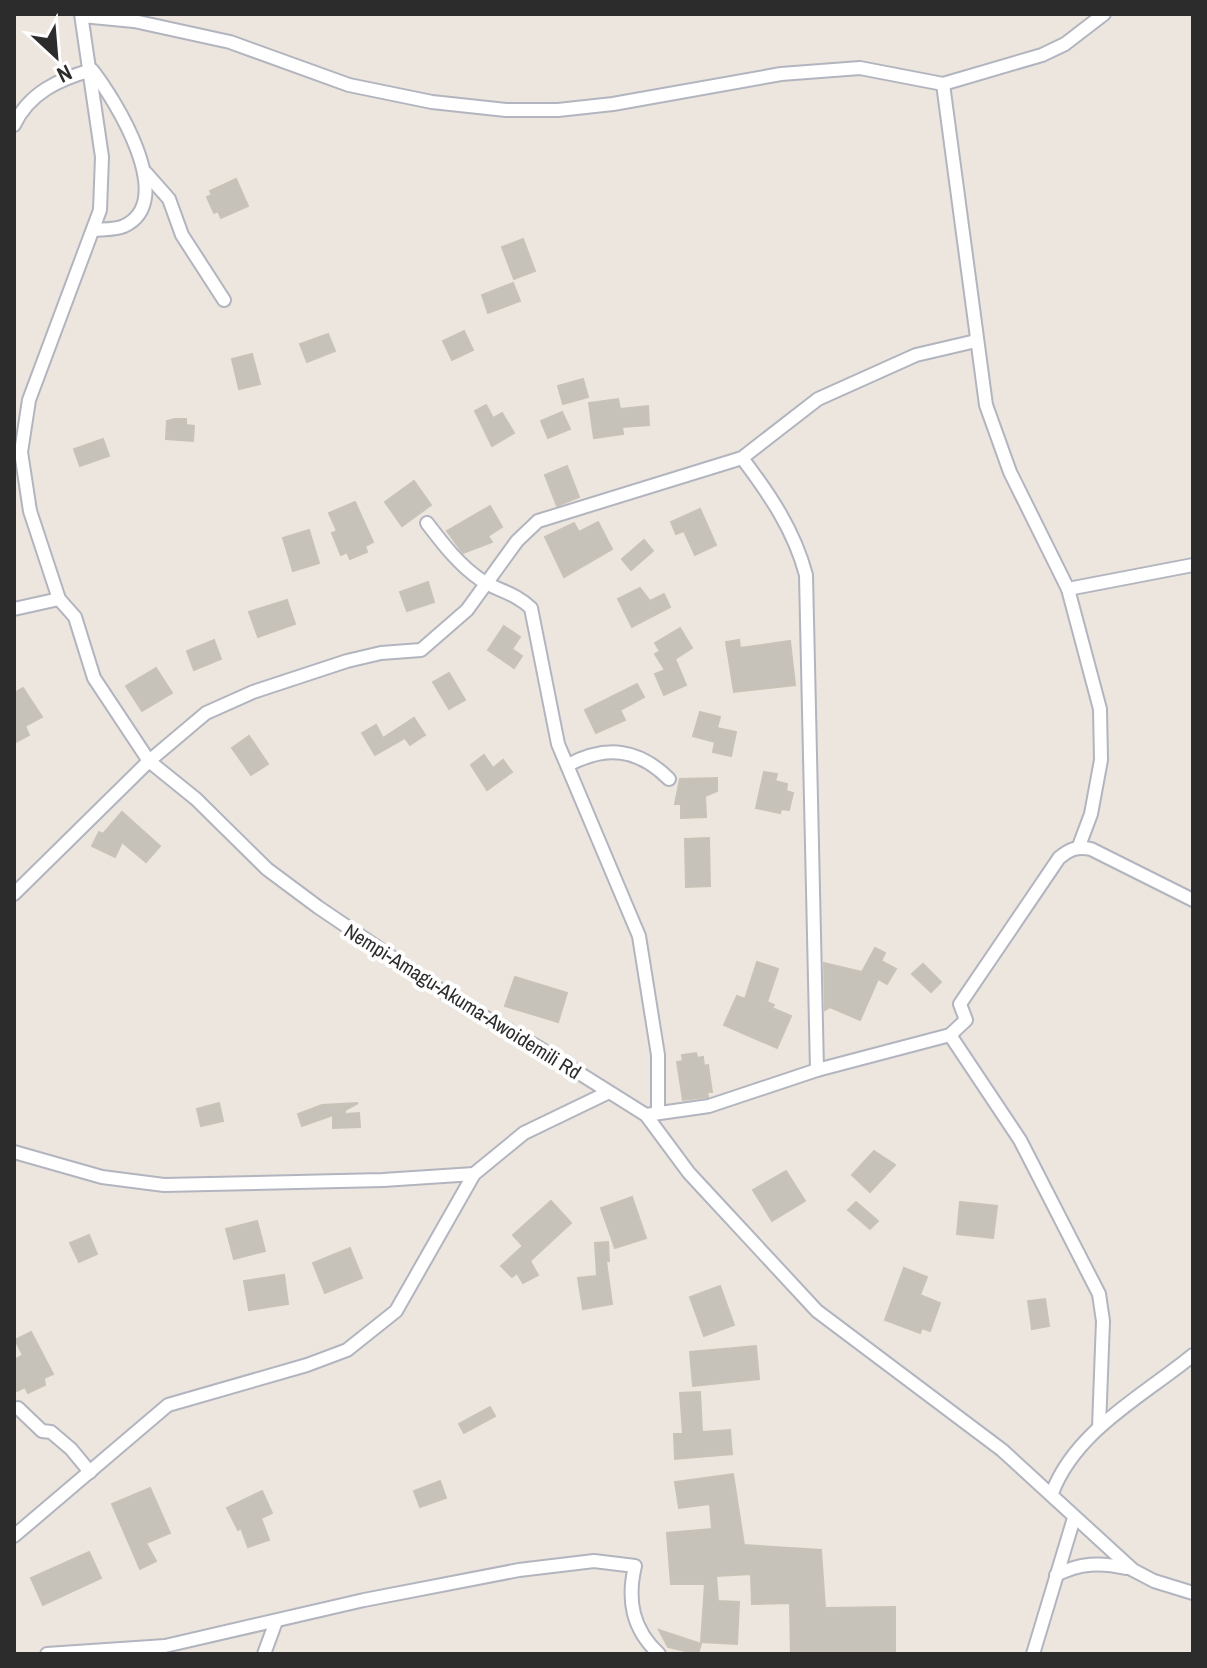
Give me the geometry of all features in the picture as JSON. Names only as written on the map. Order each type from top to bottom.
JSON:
[{"type":"street","points":[[82,15],[134,21],[230,42],[349,85],[432,102],[506,110],[558,110],[613,104],[781,74],[860,68],[943,84],[1042,55],[1065,44],[1104,14]]},
{"type":"street","name":"Nempi-Amagu-Akuma-Awoidemili Rd","points":[[82,15],[102,157],[100,210],[29,400],[21,452],[30,511],[59,599],[75,617],[94,678],[149,761],[196,799],[267,869],[318,907],[458,1002],[536,1046],[607,1093],[652,1114],[689,1173],[817,1311],[1002,1450],[1133,1570],[1154,1581],[1193,1593]]},
{"type":"street","points":[[14,125],[37,95],[58,80],[92,70],[114,101],[138,147],[146,173],[169,199],[182,235],[224,300]]},
{"type":"street","points":[[427,523],[455,559],[484,582],[518,596],[531,608],[544,661],[547,701],[558,744],[639,936],[658,1055],[652,1114],[709,1106],[817,1070],[950,1035],[966,1020],[960,1004],[1033,896],[1059,858],[1079,846],[1091,814],[1101,760],[1100,709],[1068,589],[1005,458],[986,405],[943,84]]},
{"type":"street","points":[[93,230],[123,227],[132,220],[141,206],[146,173]]},
{"type":"street","points":[[14,894],[149,761],[206,713],[253,692],[347,661],[381,653],[421,650],[467,610],[484,582],[538,521],[569,508],[709,471],[742,458],[818,399],[916,355],[976,341]]},
{"type":"street","points":[[742,458],[785,521],[799,548],[806,575],[817,1070]]},
{"type":"street","points":[[1068,589],[1193,565]]},
{"type":"street","points":[[14,609],[59,599]]},
{"type":"street","points":[[568,765],[587,755],[631,753],[653,763],[669,779]]},
{"type":"street","points":[[1079,846],[1091,849],[1193,900]]},
{"type":"street","points":[[950,1035],[1020,1140],[1099,1294],[1103,1321],[1099,1427]]},
{"type":"street","points":[[14,1536],[168,1405],[307,1365],[347,1350],[396,1311],[474,1174],[524,1133],[607,1093]]},
{"type":"street","points":[[14,1152],[102,1177],[164,1185],[383,1180],[474,1174]]},
{"type":"street","points":[[1052,1493],[1059,1474],[1080,1445],[1193,1355]]},
{"type":"street","points":[[18,1408],[42,1431],[51,1432],[71,1449],[90,1472]]},
{"type":"street","points":[[1033,1654],[1074,1518]]},
{"type":"street","points":[[47,1654],[165,1646],[275,1624],[410,1591],[519,1570],[594,1561],[635,1566],[631,1606],[647,1643],[659,1654]]},
{"type":"street","points":[[1056,1575],[1074,1565],[1090,1563],[1133,1570]]},
{"type":"street","points":[[264,1654],[275,1624]]},
{"type":"building","points":[[236,179],[248,206],[221,218],[218,211],[214,213],[207,197],[212,195],[210,191]]},
{"type":"building","points":[[523,239],[535,271],[514,279],[502,247]]},
{"type":"building","points":[[513,283],[520,301],[488,313],[482,295]]},
{"type":"building","points":[[464,331],[473,350],[452,360],[443,341]]},
{"type":"building","points":[[328,334],[335,351],[307,362],[300,344]]},
{"type":"building","points":[[252,354],[260,384],[239,389],[232,359]]},
{"type":"building","points":[[583,379],[588,397],[563,404],[558,386]]},
{"type":"building","points":[[618,399],[620,409],[648,406],[649,425],[622,427],[623,434],[594,438],[589,403]]},
{"type":"building","points":[[486,405],[493,418],[502,413],[514,433],[492,446],[475,411]]},
{"type":"building","points":[[562,412],[570,429],[548,438],[541,421]]},
{"type":"building","points":[[186,419],[186,425],[194,426],[193,441],[166,439],[167,421]]},
{"type":"building","points":[[103,439],[109,456],[80,466],[74,449]]},
{"type":"building","points":[[567,466],[579,497],[557,506],[545,475]]},
{"type":"building","points":[[414,481],[431,505],[402,526],[385,502]]},
{"type":"building","points":[[355,502],[373,542],[365,546],[367,552],[350,559],[347,552],[341,555],[332,533],[337,531],[329,513]]},
{"type":"building","points":[[490,506],[502,527],[488,536],[492,542],[463,553],[447,531]]},
{"type":"building","points":[[700,509],[716,545],[695,555],[684,531],[676,534],[671,522]]},
{"type":"building","points":[[598,522],[612,549],[564,577],[545,537],[574,523],[579,532]]},
{"type":"building","points":[[309,530],[319,563],[293,571],[283,538]]},
{"type":"building","points":[[644,540],[653,551],[631,570],[622,559]]},
{"type":"building","points":[[428,582],[434,602],[407,611],[400,592]]},
{"type":"building","points":[[640,588],[650,601],[664,594],[670,607],[632,627],[618,599]]},
{"type":"building","points":[[287,600],[295,624],[258,637],[249,612]]},
{"type":"building","points":[[504,626],[520,637],[512,649],[522,656],[514,668],[488,650]]},
{"type":"building","points":[[680,628],[692,648],[675,659],[686,685],[664,695],[655,674],[665,670],[655,654],[660,651],[655,643]]},
{"type":"building","points":[[214,640],[221,659],[194,670],[187,651]]},
{"type":"building","points":[[739,640],[740,648],[790,641],[795,685],[734,692],[726,642]]},
{"type":"building","points":[[156,668],[172,693],[142,711],[126,686]]},
{"type":"building","points":[[449,673],[465,700],[449,709],[433,682]]},
{"type":"building","points":[[637,684],[644,697],[620,710],[625,720],[596,733],[585,710]]},
{"type":"building","points":[[23,688],[42,717],[25,726],[29,735],[14,743],[14,693]]},
{"type":"building","points":[[700,712],[720,717],[717,728],[736,732],[731,756],[713,752],[715,742],[693,736]]},
{"type":"building","points":[[414,718],[425,735],[410,745],[405,738],[375,755],[362,733],[376,725],[383,738]]},
{"type":"building","points":[[249,736],[268,764],[251,775],[232,748]]},
{"type":"building","points":[[484,755],[493,768],[503,760],[512,772],[487,790],[471,765]]},
{"type":"building","points":[[764,772],[777,774],[775,781],[787,784],[786,791],[793,793],[789,810],[781,809],[780,813],[756,808]]},
{"type":"building","points":[[717,778],[717,791],[705,796],[706,817],[681,818],[681,804],[675,804],[680,779]]},
{"type":"building","points":[[122,812],[160,846],[146,862],[122,842],[115,857],[92,846],[99,832],[103,834]]},
{"type":"building","points":[[709,838],[710,886],[686,887],[685,839]]},
{"type":"building","points":[[875,948],[885,953],[881,961],[896,969],[887,984],[878,979],[860,1020],[830,1007],[825,1010],[824,963],[862,972]]},
{"type":"building","points":[[757,962],[778,969],[767,1002],[774,1005],[772,1008],[791,1016],[777,1048],[724,1025],[737,996],[745,999]]},
{"type":"building","points":[[923,964],[941,982],[931,992],[912,974]]},
{"type":"building","points":[[515,977],[567,993],[558,1022],[505,1006]]},
{"type":"building","points":[[696,1053],[697,1058],[703,1057],[704,1066],[708,1065],[712,1092],[707,1092],[708,1097],[683,1100],[677,1062],[683,1061],[682,1055]]},
{"type":"building","points":[[219,1103],[223,1121],[201,1126],[197,1109]]},
{"type":"building","points":[[358,1103],[345,1110],[345,1114],[359,1113],[360,1127],[333,1128],[333,1115],[302,1126],[298,1114],[322,1105]]},
{"type":"building","points":[[874,1151],[895,1165],[870,1192],[852,1175]]},
{"type":"building","points":[[786,1171],[805,1201],[772,1221],[753,1190]]},
{"type":"building","points":[[632,1197],[646,1238],[615,1248],[601,1208]]},
{"type":"building","points":[[551,1201],[571,1223],[530,1261],[538,1275],[523,1283],[517,1273],[512,1277],[501,1266],[523,1246],[513,1235]]},
{"type":"building","points":[[856,1202],[878,1221],[870,1229],[848,1210]]},
{"type":"building","points":[[960,1202],[997,1206],[993,1238],[957,1234]]},
{"type":"building","points":[[257,1221],[265,1251],[234,1259],[226,1229]]},
{"type":"building","points":[[89,1235],[97,1254],[79,1262],[70,1243]]},
{"type":"building","points":[[608,1242],[609,1261],[606,1261],[612,1304],[583,1309],[578,1278],[597,1276],[595,1243]]},
{"type":"building","points":[[350,1248],[362,1278],[325,1293],[313,1263]]},
{"type":"building","points":[[904,1268],[927,1277],[920,1295],[940,1303],[930,1331],[922,1328],[920,1333],[885,1320]]},
{"type":"building","points":[[284,1275],[288,1304],[249,1310],[244,1281]]},
{"type":"building","points":[[720,1286],[734,1325],[704,1336],[690,1297]]},
{"type":"building","points":[[1045,1299],[1049,1326],[1032,1329],[1028,1301]]},
{"type":"building","points":[[31,1332],[53,1374],[44,1378],[45,1385],[28,1393],[25,1387],[17,1391],[14,1384],[14,1360],[23,1355],[15,1340]]},
{"type":"building","points":[[756,1346],[759,1379],[693,1386],[690,1352]]},
{"type":"building","points":[[700,1392],[702,1432],[730,1430],[732,1454],[675,1459],[674,1434],[683,1434],[680,1393]]},
{"type":"building","points":[[490,1407],[495,1416],[464,1433],[459,1424]]},
{"type":"building","points":[[733,1474],[744,1545],[821,1550],[825,1608],[895,1607],[895,1654],[791,1654],[790,1603],[752,1604],[751,1574],[716,1576],[718,1601],[739,1602],[737,1644],[701,1642],[705,1584],[671,1584],[667,1533],[712,1529],[710,1504],[679,1508],[675,1482]]},
{"type":"building","points":[[440,1481],[446,1498],[420,1507],[414,1491]]},
{"type":"building","points":[[150,1488],[170,1533],[146,1543],[156,1561],[140,1569],[112,1504]]},
{"type":"building","points":[[262,1491],[272,1513],[261,1518],[269,1540],[248,1547],[241,1528],[238,1530],[227,1508]]},
{"type":"building","points":[[89,1552],[101,1578],[43,1605],[31,1578]]},
{"type":"building","points":[[659,1630],[701,1644],[698,1654],[668,1647]]}]
